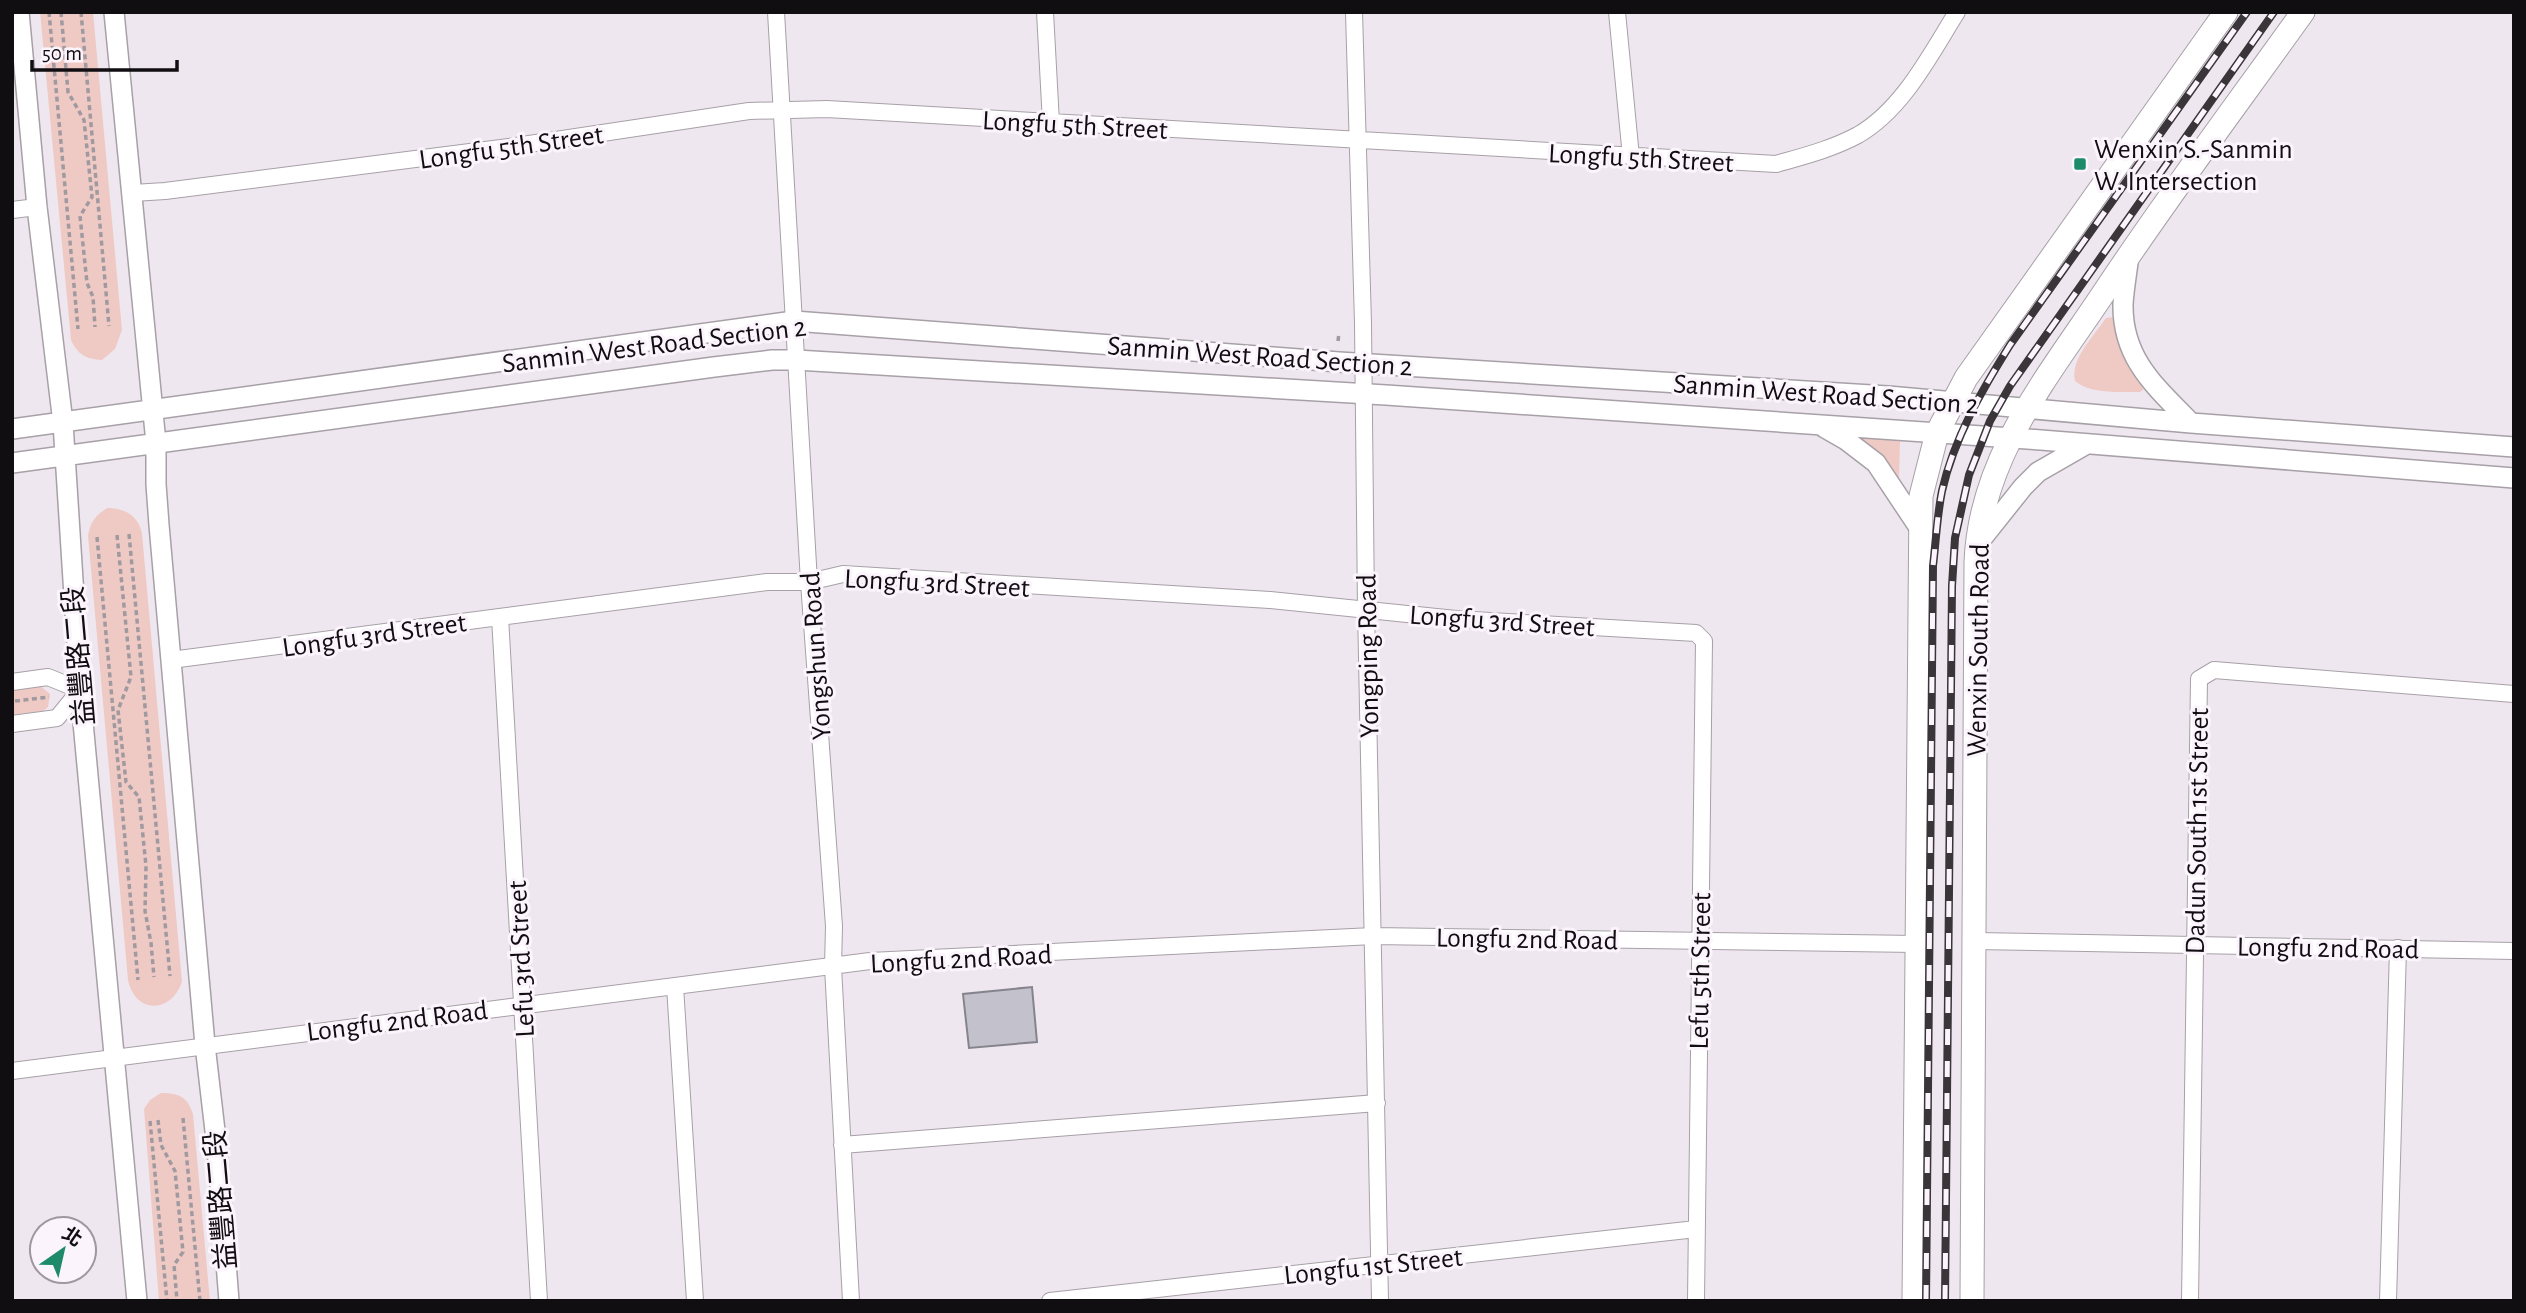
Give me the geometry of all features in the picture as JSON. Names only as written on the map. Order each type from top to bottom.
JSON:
[{"type":"main road","name":"Wenxin South Road","points":[[1913,1301],[1921,496],[1937,433],[1966,378],[2226,12]]},
{"type":"main road","name":"Wenxin South Road","points":[[1972,1301],[1976,546],[1980,521],[2009,439],[2025,409],[2129,256],[2303,12]]},
{"type":"street","name":"益豐路二段","points":[[19,12],[37,207],[63,423],[80,690],[137,1301]]},
{"type":"street","name":"益豐路二段","points":[[114,12],[156,443],[156,484],[229,1301]]},
{"type":"street","name":"Yongshun Road","points":[[776,12],[809,582],[834,926],[833,967],[851,1301]]},
{"type":"street","points":[[1045,12],[1051,123]]},
{"type":"street","name":"Yongping Road","points":[[1354,12],[1359,141],[1380,1301]]},
{"type":"street","points":[[1617,12],[1631,157]]},
{"type":"street","name":"Longfu 5th Street","points":[[133,193],[509,147],[750,111],[827,109],[1776,164],[1825,150],[1874,124],[1898,101],[1957,12]]},
{"type":"street","points":[[12,211],[37,207]]},
{"type":"street","points":[[2129,256],[2123,306],[2128,342],[2144,373],[2191,423]]},
{"type":"street","name":"Sanmin West Road Section 2","points":[[12,429],[794,321],[1363,363],[1953,401],[2191,423],[2514,447]]},
{"type":"street","name":"Sanmin West Road Section 2","points":[[12,463],[726,365],[796,359],[1363,393],[1937,433],[2514,478]]},
{"type":"street","points":[[1821,425],[1876,463],[1920,529]]},
{"type":"street","points":[[1976,546],[2038,472],[2085,445]]},
{"type":"street","name":"Longfu 3rd Street","points":[[171,660],[767,582],[809,582],[843,575],[1270,600],[1456,618],[1696,633],[1703,641]]},
{"type":"street","name":"Lefu 3rd Street","points":[[500,617],[539,1301]]},
{"type":"street","name":"Lefu 5th Street","points":[[1696,1301],[1703,641]]},
{"type":"street","name":"Dadun South 1st Street","points":[[2190,1301],[2199,679],[2214,670],[2227,670],[2514,694]]},
{"type":"street","points":[[12,681],[48,677],[80,690],[57,718],[12,724]]},
{"type":"street","name":"Longfu 2nd Road","points":[[12,1071],[870,961],[1373,936],[1916,944]]},
{"type":"street","name":"Longfu 2nd Road","points":[[1975,941],[2514,951]]},
{"type":"street","points":[[2388,1301],[2398,948]]},
{"type":"street","points":[[675,986],[695,1301]]},
{"type":"street","points":[[842,1145],[1377,1103]]},
{"type":"street","name":"Longfu 1st Street","points":[[1050,1301],[1696,1229]]},
{"type":"path","points":[[49,12],[78,329]]},
{"type":"path","points":[[61,12],[68,92],[84,120],[92,197],[80,216],[95,327]]},
{"type":"path","points":[[82,12],[109,326]]},
{"type":"path","points":[[1338,341],[1339,333]]},
{"type":"path","points":[[129,534],[170,976]]},
{"type":"path","points":[[117,535],[131,677],[118,710],[126,782],[139,797],[146,866],[145,911],[154,978]]},
{"type":"path","points":[[97,537],[138,979]]},
{"type":"path","points":[[12,701],[51,697]]},
{"type":"path","points":[[183,1118],[200,1301]]},
{"type":"path","points":[[158,1120],[161,1145],[175,1171],[183,1252],[174,1265],[177,1301]]},
{"type":"path","points":[[150,1121],[167,1301]]},
{"type":"shaded area","points":[[40,12],[93,12],[122,330],[115,349],[102,360],[83,355],[71,340]]},
{"type":"shaded area","points":[[2115,317],[2121,351],[2143,384],[2143,390],[2140,392],[2097,390],[2075,381],[2076,364],[2084,348],[2106,318]]},
{"type":"shaded area","points":[[1860,438],[1895,438],[1900,441],[1899,479]]},
{"type":"shaded area","points":[[107,508],[119,509],[134,517],[142,533],[182,982],[170,1000],[154,1006],[138,999],[128,980],[88,536],[94,519]]},
{"type":"shaded area","points":[[39,685],[50,694],[48,707],[43,711],[12,715],[12,689]]},
{"type":"shaded area","points":[[161,1093],[182,1097],[193,1114],[210,1301],[159,1301],[144,1109],[150,1100]]},
{"type":"building","points":[[1032,987],[1037,1042],[969,1048],[963,994]]},
{"type":"railway","points":[[1926,1301],[1933,566],[1942,491],[1961,433],[2010,345],[2247,12]]},
{"type":"railway","points":[[1945,1301],[1952,586],[1955,538],[1969,475],[1990,421],[2010,386],[2274,12]]},
{"type":"place","name":"Wenxin S.-Sanmin W. Intersection","points":[[2080,164]]}]
